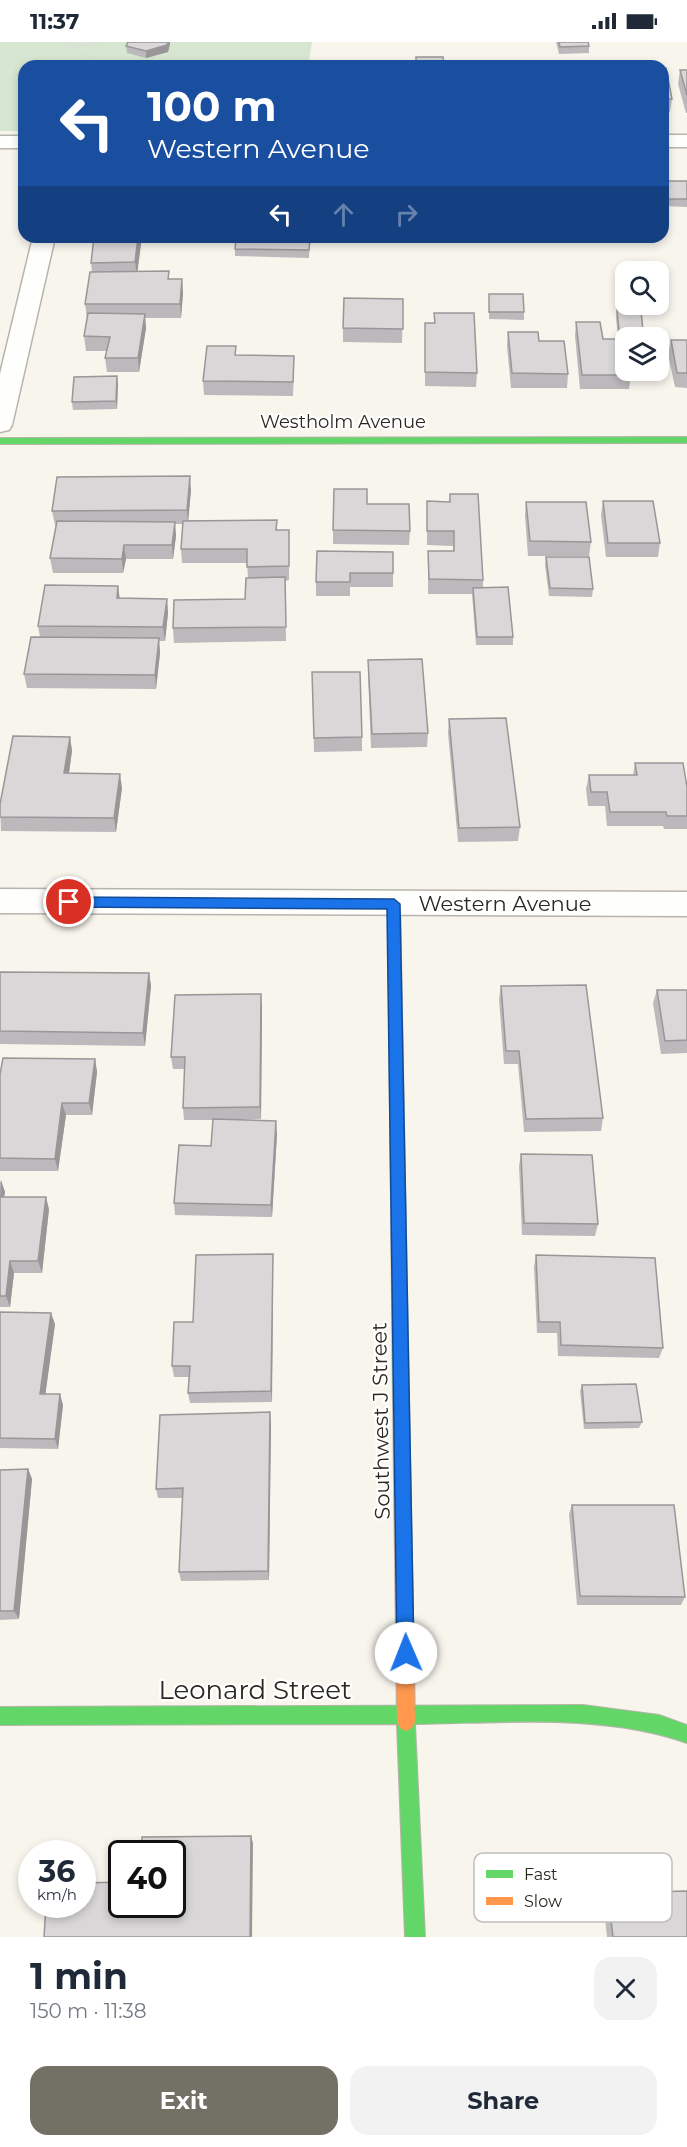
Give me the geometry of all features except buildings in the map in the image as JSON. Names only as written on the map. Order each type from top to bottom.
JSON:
[{"type":"street","points":[[669,141],[687,141]]},
{"type":"street","points":[[0,142],[18,142]]},
{"type":"street","points":[[0,425],[43,243]]},
{"type":"street","name":"Westholm Avenue","points":[[0,441],[687,440]]},
{"type":"street","name":"Western Avenue","points":[[0,901],[687,904]]},
{"type":"street","name":"Southwest J Street","points":[[394,904],[406,1713],[415,1937]]},
{"type":"street","name":"Leonard Street","points":[[0,1716],[583,1714],[659,1724],[687,1734]]},
{"type":"path","points":[[67,42],[71,47],[98,60]]},
{"type":"path","points":[[71,47],[99,42]]},
{"type":"green space","points":[[0,42],[312,42],[309,60],[18,60],[18,131],[0,131]]},
{"type":"traffic: fast","points":[[0,441],[687,440]]},
{"type":"traffic: fast","points":[[394,904],[401,1401]]},
{"type":"traffic: fast","points":[[0,1716],[583,1714],[659,1724],[687,1734]]},
{"type":"traffic: fast","points":[[406,1722],[415,1937]]},
{"type":"traffic: slow","points":[[401,1401],[406,1722]]},
{"type":"route","points":[[69,902],[394,904],[406,1653]]}]
